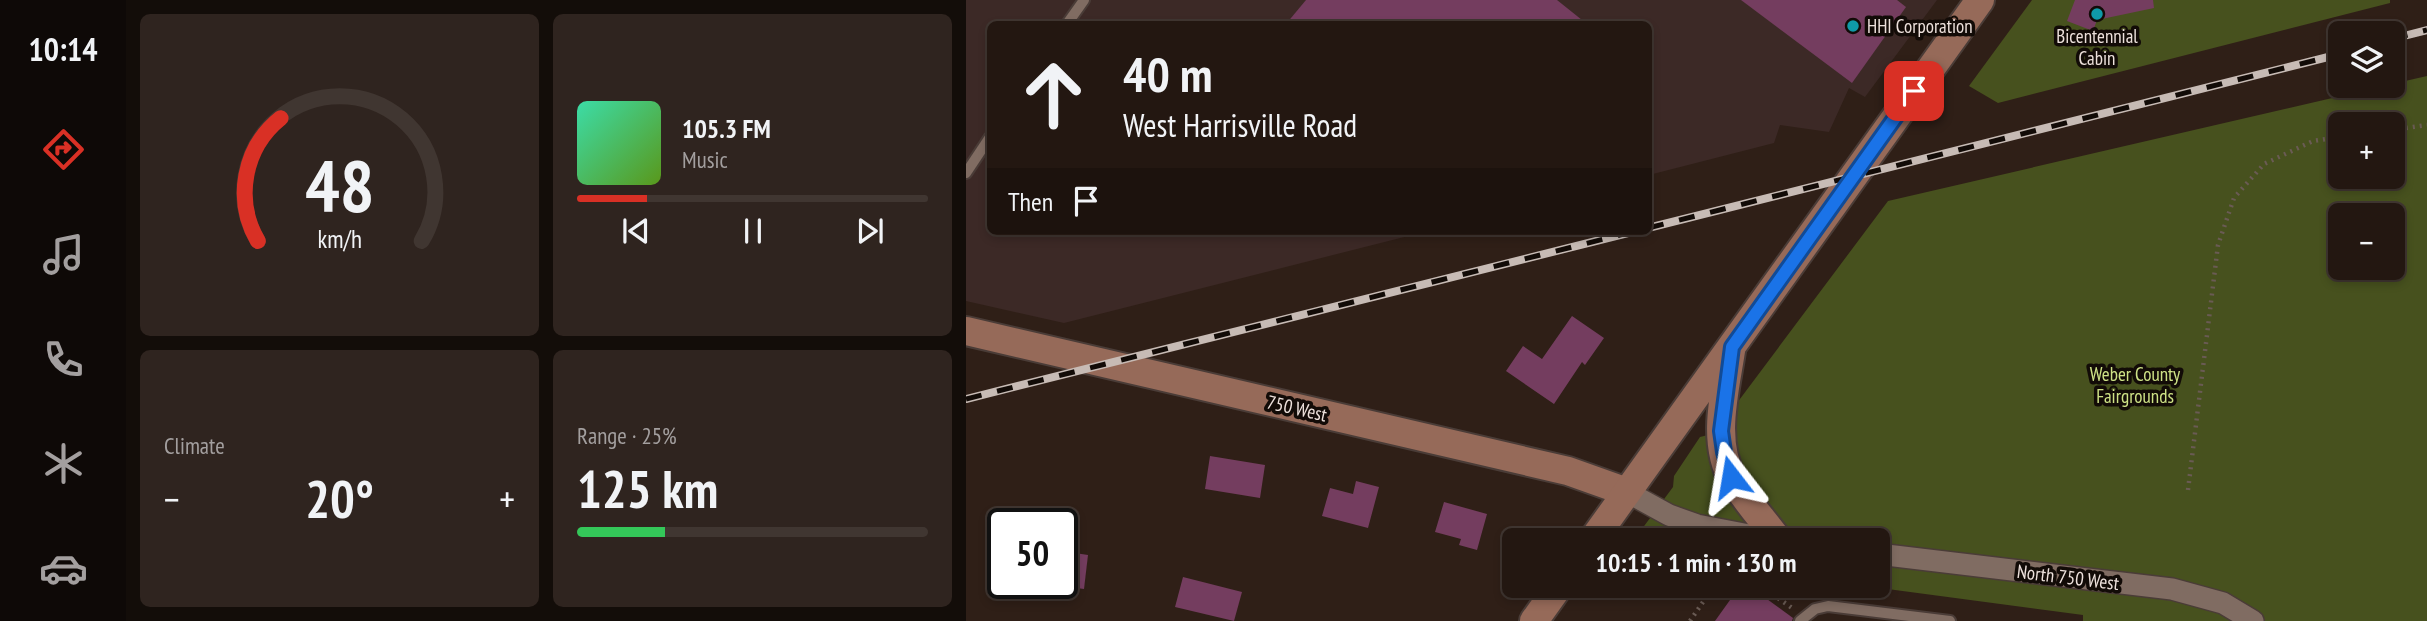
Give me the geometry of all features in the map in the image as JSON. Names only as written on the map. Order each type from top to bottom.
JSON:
[{"type":"main road","points":[[1601,528],[1980,0]]},
{"type":"main road","name":"750 West","points":[[966,331],[1568,471],[1627,492]]},
{"type":"main road","points":[[1732,347],[1721,416],[1724,452],[1731,477],[1770,528]]},
{"type":"main road","points":[[1534,621],[1550,598]]},
{"type":"street","points":[[1627,492],[1669,514],[1713,528]]},
{"type":"street","name":"North 750 West","points":[[1890,555],[2172,589],[2223,603],[2253,621]]},
{"type":"lane","points":[[1069,21],[1084,0]]},
{"type":"lane","points":[[966,173],[987,142]]},
{"type":"lane","points":[[1802,619],[1815,608],[1828,606],[1951,621]]},
{"type":"path","points":[[2405,128],[2427,125]]},
{"type":"path","points":[[2188,490],[2218,245],[2234,198],[2264,164],[2313,141],[2328,139]]},
{"type":"path","points":[[1690,621],[1706,598]]},
{"type":"path","points":[[1776,598],[1802,619]]},
{"type":"shaded area","points":[[966,0],[1937,0],[1865,97],[1849,88],[1829,132],[1780,125],[1774,143],[1652,174],[1652,21],[987,21],[987,235],[1412,235],[1064,323],[966,301]]},
{"type":"green space","points":[[2032,0],[2390,0],[2390,3],[1998,103],[1969,86]]},
{"type":"green space","name":"Weber County Fairgrounds","points":[[2427,76],[2427,621],[2083,621],[2083,615],[1890,589],[1890,528],[1643,528],[1673,487],[1674,476],[1700,437],[1708,435],[1710,439],[1888,201],[2332,98],[2405,98],[2405,81]]},
{"type":"building","points":[[1306,0],[1557,0],[1583,21],[1288,21]]},
{"type":"building","name":"HHI Corporation","points":[[1741,0],[1897,0],[1906,7],[1852,83]]},
{"type":"building","name":"Bicentennial Cabin","points":[[2075,0],[2153,0],[2154,8],[2097,20],[2093,31],[2067,21]]},
{"type":"building","points":[[1572,316],[1604,338],[1585,365],[1582,362],[1554,404],[1506,371],[1523,346],[1542,359]]},
{"type":"building","points":[[1210,456],[1265,465],[1260,498],[1205,489]]},
{"type":"building","points":[[1356,481],[1379,487],[1368,528],[1322,516],[1330,488],[1353,494]]},
{"type":"building","points":[[1444,502],[1487,514],[1477,550],[1459,545],[1461,539],[1435,532]]},
{"type":"building","points":[[1078,553],[1088,555],[1084,589],[1078,588]]},
{"type":"building","points":[[1183,577],[1242,592],[1234,621],[1175,607]]},
{"type":"building","points":[[1731,598],[1766,598],[1793,618],[1792,621],[1715,621]]},
{"type":"railway","points":[[2405,36],[2427,30]]},
{"type":"railway","points":[[1652,227],[2328,57]]},
{"type":"railway","points":[[966,399],[1620,235]]},
{"type":"place","name":"Bicentennial Cabin","points":[[2097,14]]},
{"type":"place","name":"HHI Corporation","points":[[1853,26]]},
{"type":"route","points":[[1731,477],[1724,452],[1721,416],[1732,347],[1914,91]]}]
